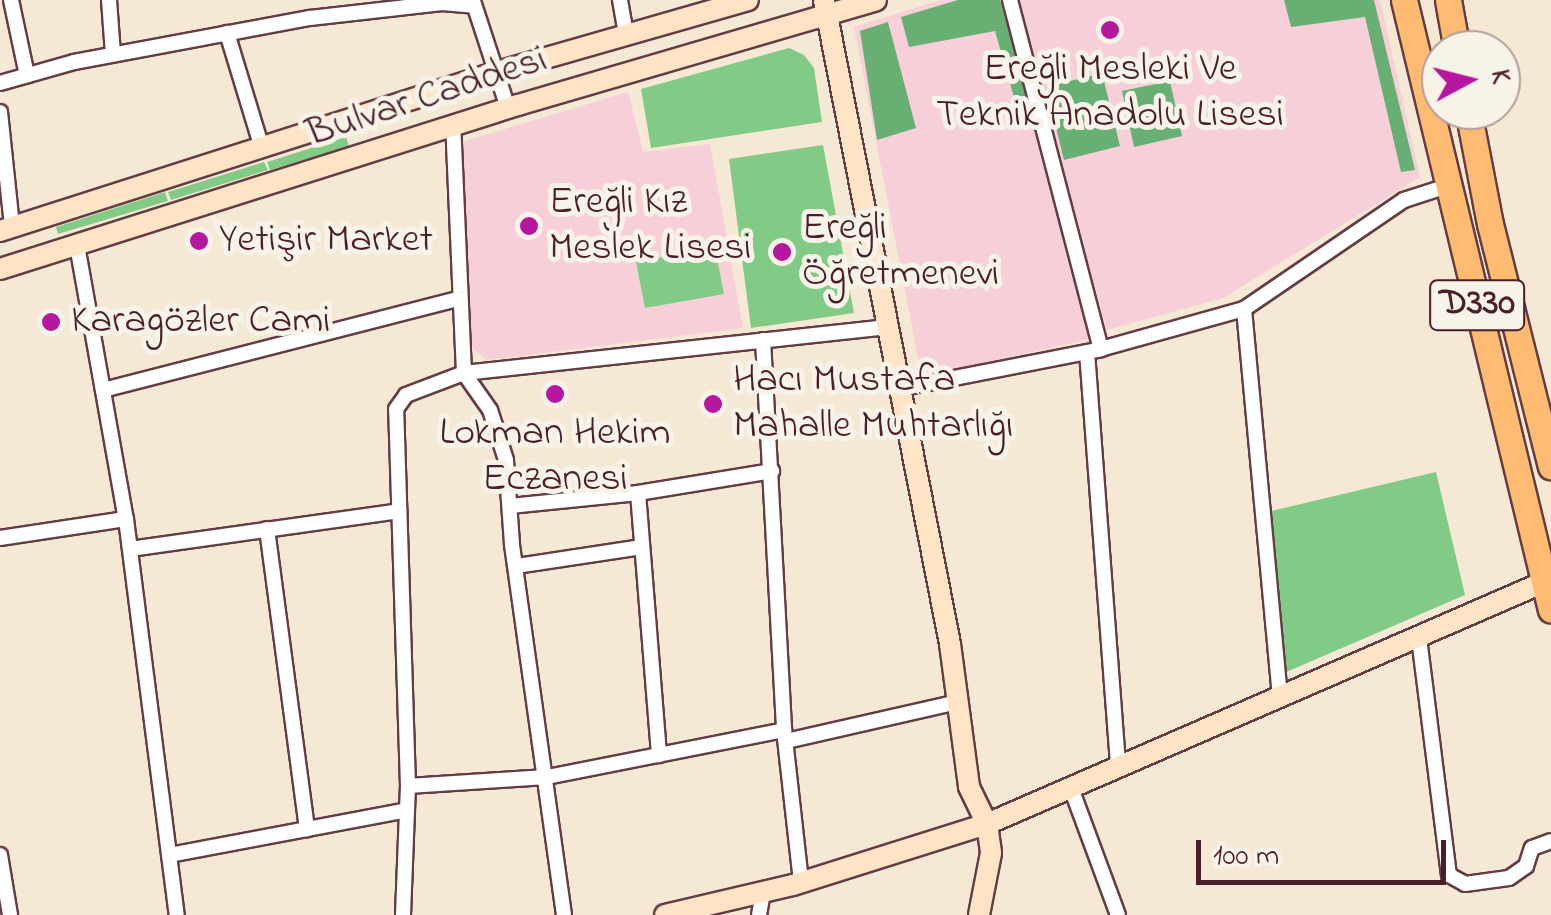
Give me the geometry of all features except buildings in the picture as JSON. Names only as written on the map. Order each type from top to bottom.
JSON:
[{"type":"highway","name":"D330","points":[[1404,0],[1549,591]]},
{"type":"highway","points":[[1448,0],[1453,30]]},
{"type":"highway","name":"D330","points":[[1472,130],[1490,224],[1551,466]]},
{"type":"street","points":[[11,0],[27,75]]},
{"type":"street","points":[[110,0],[113,54]]},
{"type":"street","points":[[620,0],[626,34]]},
{"type":"street","points":[[0,112],[6,229],[497,72],[748,0]]},
{"type":"street","name":"Bulvar Caddesi","points":[[0,269],[825,8],[876,0]]},
{"type":"street","points":[[1010,0],[1094,351],[1118,768]]},
{"type":"street","points":[[0,83],[113,54],[345,7],[473,3],[508,108]]},
{"type":"street","points":[[825,8],[886,327],[903,388],[958,702],[969,787],[987,824],[991,854],[979,915]]},
{"type":"street","points":[[227,33],[262,148]]},
{"type":"street","points":[[453,126],[464,373],[490,410],[500,434],[564,915]]},
{"type":"street","points":[[903,388],[1094,351],[1244,309],[1404,200],[1447,186]]},
{"type":"street","points":[[76,244],[126,518],[177,915]]},
{"type":"street","points":[[103,390],[458,298]]},
{"type":"street","points":[[1244,309],[1280,698]]},
{"type":"street","points":[[402,915],[408,786],[396,409],[406,395],[464,373],[886,327]]},
{"type":"street","points":[[763,340],[785,735],[801,882]]},
{"type":"street","points":[[510,506],[638,493],[772,471]]},
{"type":"street","points":[[638,493],[660,755]]},
{"type":"street","points":[[130,549],[399,511]]},
{"type":"street","points":[[0,538],[126,518]]},
{"type":"street","points":[[267,529],[307,829]]},
{"type":"street","points":[[516,566],[642,547]]},
{"type":"street","points":[[665,915],[801,882],[987,824],[1418,638],[1549,591]]},
{"type":"street","points":[[1418,638],[1448,875],[1465,884],[1509,878],[1526,866],[1532,848],[1551,842]]},
{"type":"street","points":[[408,786],[547,778],[958,702]]},
{"type":"street","points":[[1071,788],[1118,915]]},
{"type":"street","points":[[170,855],[407,810]]},
{"type":"street","points":[[0,855],[10,915]]},
{"type":"street","points":[[759,915],[764,892]]},
{"type":"shaded area","points":[[941,0],[1003,0],[1094,338],[929,375],[919,363],[854,27]]},
{"type":"shaded area","points":[[1015,0],[1380,0],[1420,177],[1223,298],[1107,330]]},
{"type":"shaded area","points":[[628,92],[643,152],[710,144],[743,328],[487,360],[468,345],[462,142]]},
{"type":"green space","points":[[958,0],[1000,0],[1033,114],[1020,118],[995,31],[909,47],[901,17]]},
{"type":"green space","points":[[1284,0],[1374,0],[1415,170],[1401,172],[1365,17],[1291,27]]},
{"type":"green space","points":[[888,22],[916,128],[877,140],[860,31]]},
{"type":"green space","points":[[789,48],[804,55],[814,68],[822,122],[651,148],[641,89]]},
{"type":"green space","points":[[1102,73],[1120,146],[1064,160],[1046,87]]},
{"type":"green space","points":[[1170,81],[1182,136],[1134,147],[1122,91]]},
{"type":"green space","points":[[346,137],[349,146],[270,170],[267,162]]},
{"type":"green space","points":[[823,145],[854,313],[751,328],[729,159]]},
{"type":"green space","points":[[264,162],[268,170],[171,200],[168,192]]},
{"type":"green space","points":[[165,192],[168,201],[58,234],[56,227]]},
{"type":"green space","points":[[715,248],[724,294],[645,308],[636,262]]},
{"type":"green space","points":[[1436,472],[1465,595],[1284,673],[1267,512]]},
{"type":"place","name":"Ereğli Mesleki Ve Teknik Anadolu Lisesi","points":[[1110,30]]},
{"type":"place","name":"Ereğli Kız Meslek Lisesi","points":[[529,226]]},
{"type":"place","name":"Yetişir Market","points":[[199,241]]},
{"type":"place","name":"Ereğli Öğretmenevi","points":[[782,252]]},
{"type":"place","name":"Karagözler Cami","points":[[51,322]]},
{"type":"place","name":"Lokman Hekim Eczanesi","points":[[555,394]]},
{"type":"place","name":"Hacı Mustafa Mahalle Muhtarlığı","points":[[713,404]]}]
